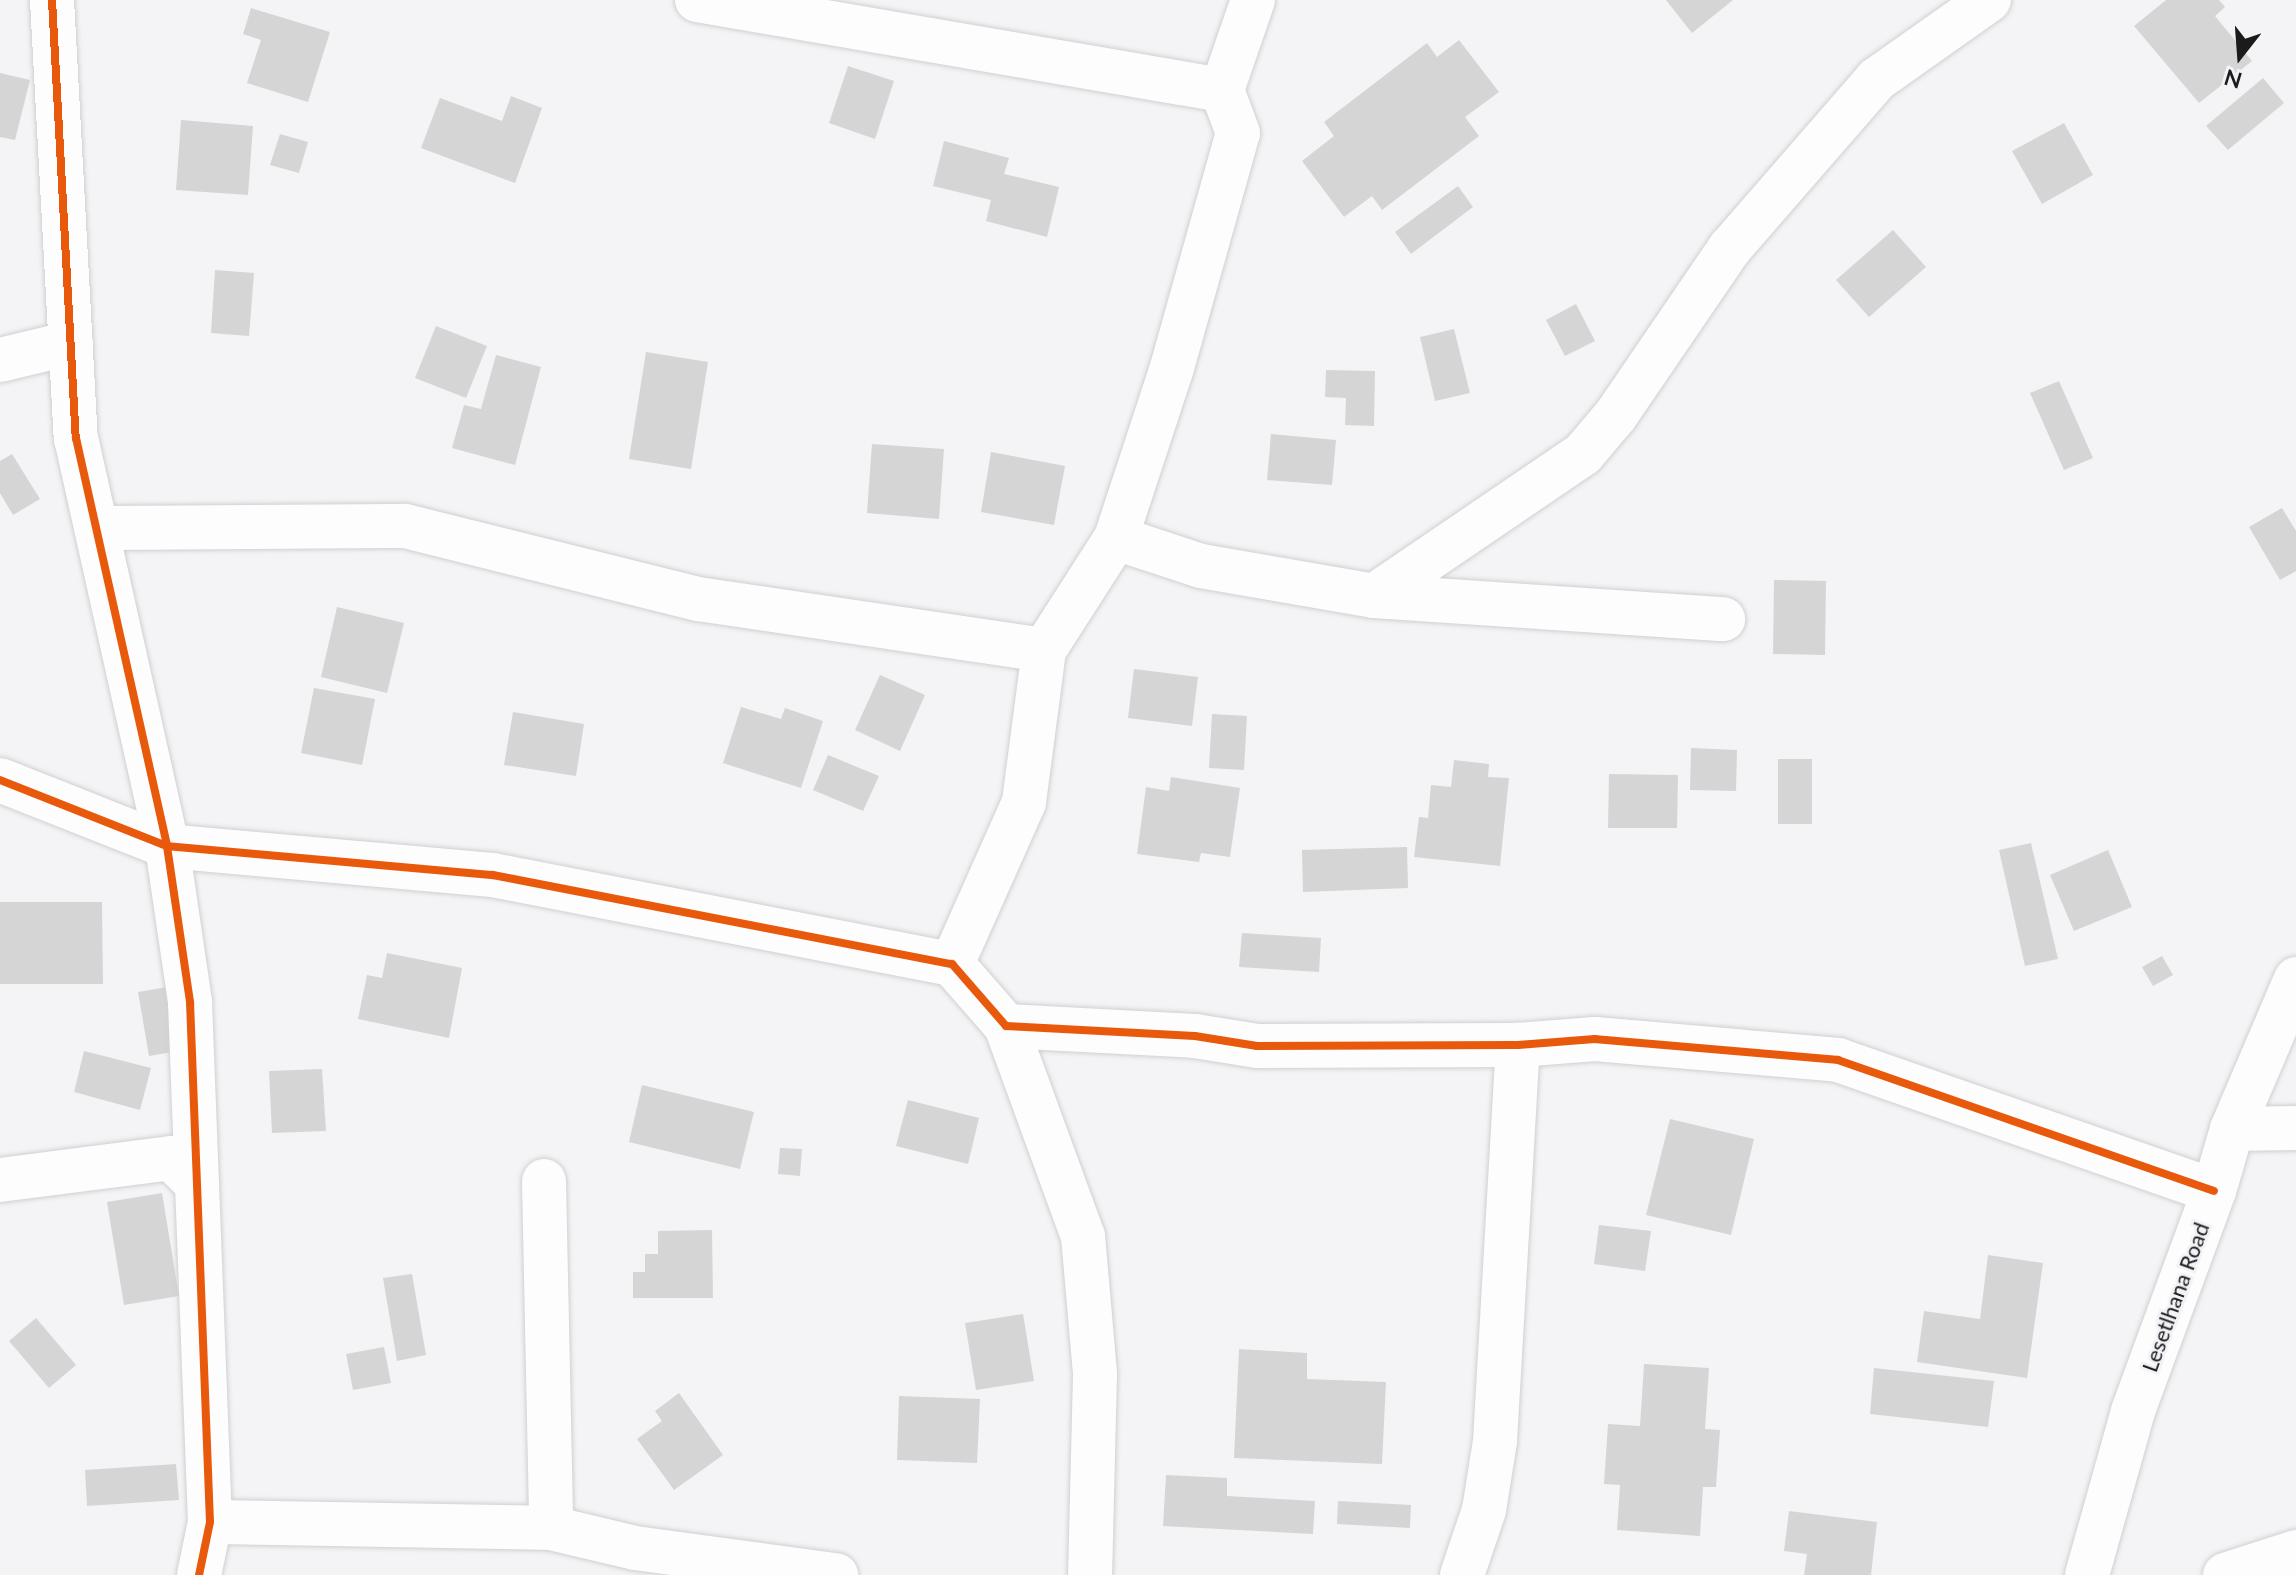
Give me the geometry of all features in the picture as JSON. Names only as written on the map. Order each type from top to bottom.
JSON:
[{"type":"street","points":[[52,0],[76,438],[167,846],[190,1002],[210,1522],[199,1575]]},
{"type":"street","points":[[697,0],[1222,90]]},
{"type":"street","points":[[952,964],[1024,802],[1044,650],[1116,538],[1171,371],[1238,133],[1222,90],[1253,0]]},
{"type":"street","points":[[1374,596],[1583,454],[1616,415],[1730,248],[1877,79],[1989,0]]},
{"type":"street","points":[[0,360],[71,343]]},
{"type":"street","points":[[97,528],[405,526],[698,599],[1044,650]]},
{"type":"street","points":[[1116,538],[1201,566],[1374,596],[1723,619]]},
{"type":"street","points":[[0,780],[167,846],[493,875],[952,964],[1006,1026],[1083,1236],[1095,1374],[1090,1575]]},
{"type":"street","name":"Lesetlhana Road","points":[[2087,1575],[2133,1411],[2214,1191],[2232,1129],[2296,979]]},
{"type":"street","points":[[1006,1026],[1195,1036],[1257,1046],[1518,1045],[1595,1039],[1838,1060],[2214,1191]]},
{"type":"street","points":[[1462,1575],[1484,1510],[1495,1441],[1518,1045]]},
{"type":"street","points":[[2232,1129],[2296,1128]]},
{"type":"street","points":[[0,1180],[171,1158],[197,1184]]},
{"type":"street","points":[[544,1181],[551,1528]]},
{"type":"street","points":[[210,1522],[551,1528],[635,1548],[836,1575]]},
{"type":"street","points":[[2225,1575],[2296,1552]]},
{"type":"building","points":[[1666,0],[1733,0],[1692,33]]},
{"type":"building","points":[[2166,0],[2219,0],[2225,7],[2215,16],[2252,61],[2199,103],[2134,26]]},
{"type":"building","points":[[251,8],[330,32],[308,102],[247,83],[261,40],[243,34]]},
{"type":"building","points":[[1459,40],[1499,92],[1465,117],[1479,136],[1382,210],[1372,196],[1344,217],[1302,161],[1334,136],[1324,122],[1427,43],[1437,57]]},
{"type":"building","points":[[848,66],[894,81],[875,139],[829,123]]},
{"type":"building","points":[[0,73],[30,80],[15,140],[0,137]]},
{"type":"building","points":[[2263,78],[2284,103],[2228,150],[2206,126]]},
{"type":"building","points":[[511,96],[542,108],[515,183],[421,148],[440,98],[502,121]]},
{"type":"building","points":[[181,120],[253,126],[248,195],[176,190]]},
{"type":"building","points":[[2064,123],[2093,175],[2042,204],[2012,151]]},
{"type":"building","points":[[280,134],[308,142],[299,173],[270,165]]},
{"type":"building","points":[[944,141],[1009,158],[1004,174],[1059,187],[1047,237],[986,221],[991,200],[933,186]]},
{"type":"building","points":[[1458,186],[1473,207],[1411,254],[1395,232]]},
{"type":"building","points":[[1893,230],[1926,267],[1869,317],[1836,280]]},
{"type":"building","points":[[215,270],[254,273],[249,336],[211,333]]},
{"type":"building","points":[[1576,304],[1595,341],[1565,356],[1546,320]]},
{"type":"building","points":[[436,326],[487,346],[466,398],[415,378]]},
{"type":"building","points":[[1454,329],[1470,393],[1435,401],[1420,337]]},
{"type":"building","points":[[646,352],[708,362],[691,469],[629,459]]},
{"type":"building","points":[[496,355],[541,367],[515,465],[452,448],[464,405],[481,409]]},
{"type":"building","points":[[1326,370],[1375,371],[1374,426],[1345,425],[1346,398],[1325,397]]},
{"type":"building","points":[[2059,381],[2093,458],[2064,470],[2030,393]]},
{"type":"building","points":[[1271,434],[1336,440],[1332,485],[1267,480]]},
{"type":"building","points":[[872,444],[944,449],[939,519],[867,513]]},
{"type":"building","points":[[991,452],[1065,466],[1054,525],[981,512]]},
{"type":"building","points":[[12,454],[40,499],[13,515],[0,493],[0,461]]},
{"type":"building","points":[[2282,508],[2296,531],[2296,571],[2280,580],[2249,527]]},
{"type":"building","points":[[1774,580],[1826,581],[1825,655],[1773,654]]},
{"type":"building","points":[[337,607],[404,623],[387,693],[321,677]]},
{"type":"building","points":[[1134,669],[1198,677],[1192,726],[1128,718]]},
{"type":"building","points":[[880,675],[925,695],[900,751],[855,730]]},
{"type":"building","points":[[314,688],[375,699],[362,765],[301,753]]},
{"type":"building","points":[[741,707],[781,719],[785,708],[823,721],[801,788],[723,763]]},
{"type":"building","points":[[513,712],[584,724],[576,776],[504,765]]},
{"type":"building","points":[[1212,714],[1247,716],[1244,770],[1209,768]]},
{"type":"building","points":[[1691,748],[1737,750],[1736,791],[1690,790]]},
{"type":"building","points":[[828,755],[879,776],[863,811],[813,790]]},
{"type":"building","points":[[1778,759],[1812,759],[1812,824],[1778,824]]},
{"type":"building","points":[[1454,760],[1489,764],[1488,777],[1509,778],[1500,866],[1414,857],[1419,817],[1428,818],[1431,785],[1451,787]]},
{"type":"building","points":[[1609,774],[1678,775],[1677,828],[1608,828]]},
{"type":"building","points":[[1171,777],[1240,788],[1230,857],[1201,853],[1199,862],[1137,854],[1146,787],[1169,791]]},
{"type":"building","points":[[2031,843],[2058,959],[2025,966],[1999,850]]},
{"type":"building","points":[[1407,847],[1408,888],[1303,892],[1302,850]]},
{"type":"building","points":[[2108,850],[2132,907],[2074,931],[2050,875]]},
{"type":"building","points":[[0,902],[102,902],[103,984],[0,984]]},
{"type":"building","points":[[1242,933],[1321,938],[1319,972],[1239,967]]},
{"type":"building","points":[[387,953],[462,968],[449,1038],[358,1019],[367,975],[382,978]]},
{"type":"building","points":[[2162,956],[2173,975],[2153,986],[2142,967]]},
{"type":"building","points":[[173,986],[184,1050],[149,1056],[138,992]]},
{"type":"building","points":[[84,1051],[151,1068],[140,1110],[74,1092]]},
{"type":"building","points":[[322,1069],[326,1131],[272,1133],[269,1071]]},
{"type":"building","points":[[642,1085],[754,1112],[740,1169],[629,1142]]},
{"type":"building","points":[[908,1100],[979,1118],[968,1164],[896,1146]]},
{"type":"building","points":[[1670,1119],[1754,1139],[1731,1235],[1646,1215]]},
{"type":"building","points":[[780,1148],[802,1149],[800,1176],[778,1174]]},
{"type":"building","points":[[162,1193],[179,1296],[124,1305],[107,1202]]},
{"type":"building","points":[[1599,1225],[1651,1231],[1645,1271],[1594,1264]]},
{"type":"building","points":[[712,1230],[713,1298],[633,1298],[633,1272],[645,1272],[645,1254],[658,1254],[658,1231]]},
{"type":"building","points":[[1988,1255],[2043,1263],[2027,1378],[1917,1362],[1924,1311],[1980,1319]]},
{"type":"building","points":[[412,1274],[426,1355],[397,1361],[383,1278]]},
{"type":"building","points":[[1023,1314],[1034,1381],[976,1390],[965,1323]]},
{"type":"building","points":[[36,1318],[76,1365],[49,1388],[9,1341]]},
{"type":"building","points":[[384,1347],[391,1383],[353,1390],[346,1354]]},
{"type":"building","points":[[1239,1349],[1307,1353],[1307,1379],[1386,1382],[1382,1464],[1234,1458]]},
{"type":"building","points":[[1644,1364],[1709,1368],[1705,1429],[1720,1430],[1716,1487],[1703,1487],[1700,1536],[1617,1530],[1620,1485],[1604,1484],[1608,1424],[1640,1426]]},
{"type":"building","points":[[1874,1368],[1994,1381],[1988,1427],[1870,1414]]},
{"type":"building","points":[[679,1393],[723,1455],[674,1490],[637,1439],[662,1421],[655,1411]]},
{"type":"building","points":[[899,1396],[980,1399],[977,1463],[897,1460]]},
{"type":"building","points":[[176,1464],[179,1500],[87,1506],[85,1470]]},
{"type":"building","points":[[1166,1475],[1227,1478],[1227,1496],[1315,1501],[1313,1534],[1163,1526]]},
{"type":"building","points":[[1338,1501],[1411,1505],[1410,1528],[1337,1524]]},
{"type":"building","points":[[1789,1511],[1877,1522],[1871,1575],[1804,1575],[1807,1554],[1784,1551]]},
{"type":"cycle path","points":[[52,0],[76,438],[167,846],[190,1002],[210,1522],[199,1575]]},
{"type":"cycle path","points":[[0,780],[167,846],[493,875],[952,964],[1006,1026],[1195,1036],[1257,1046],[1518,1045],[1595,1039],[1838,1060],[2214,1191]]}]
